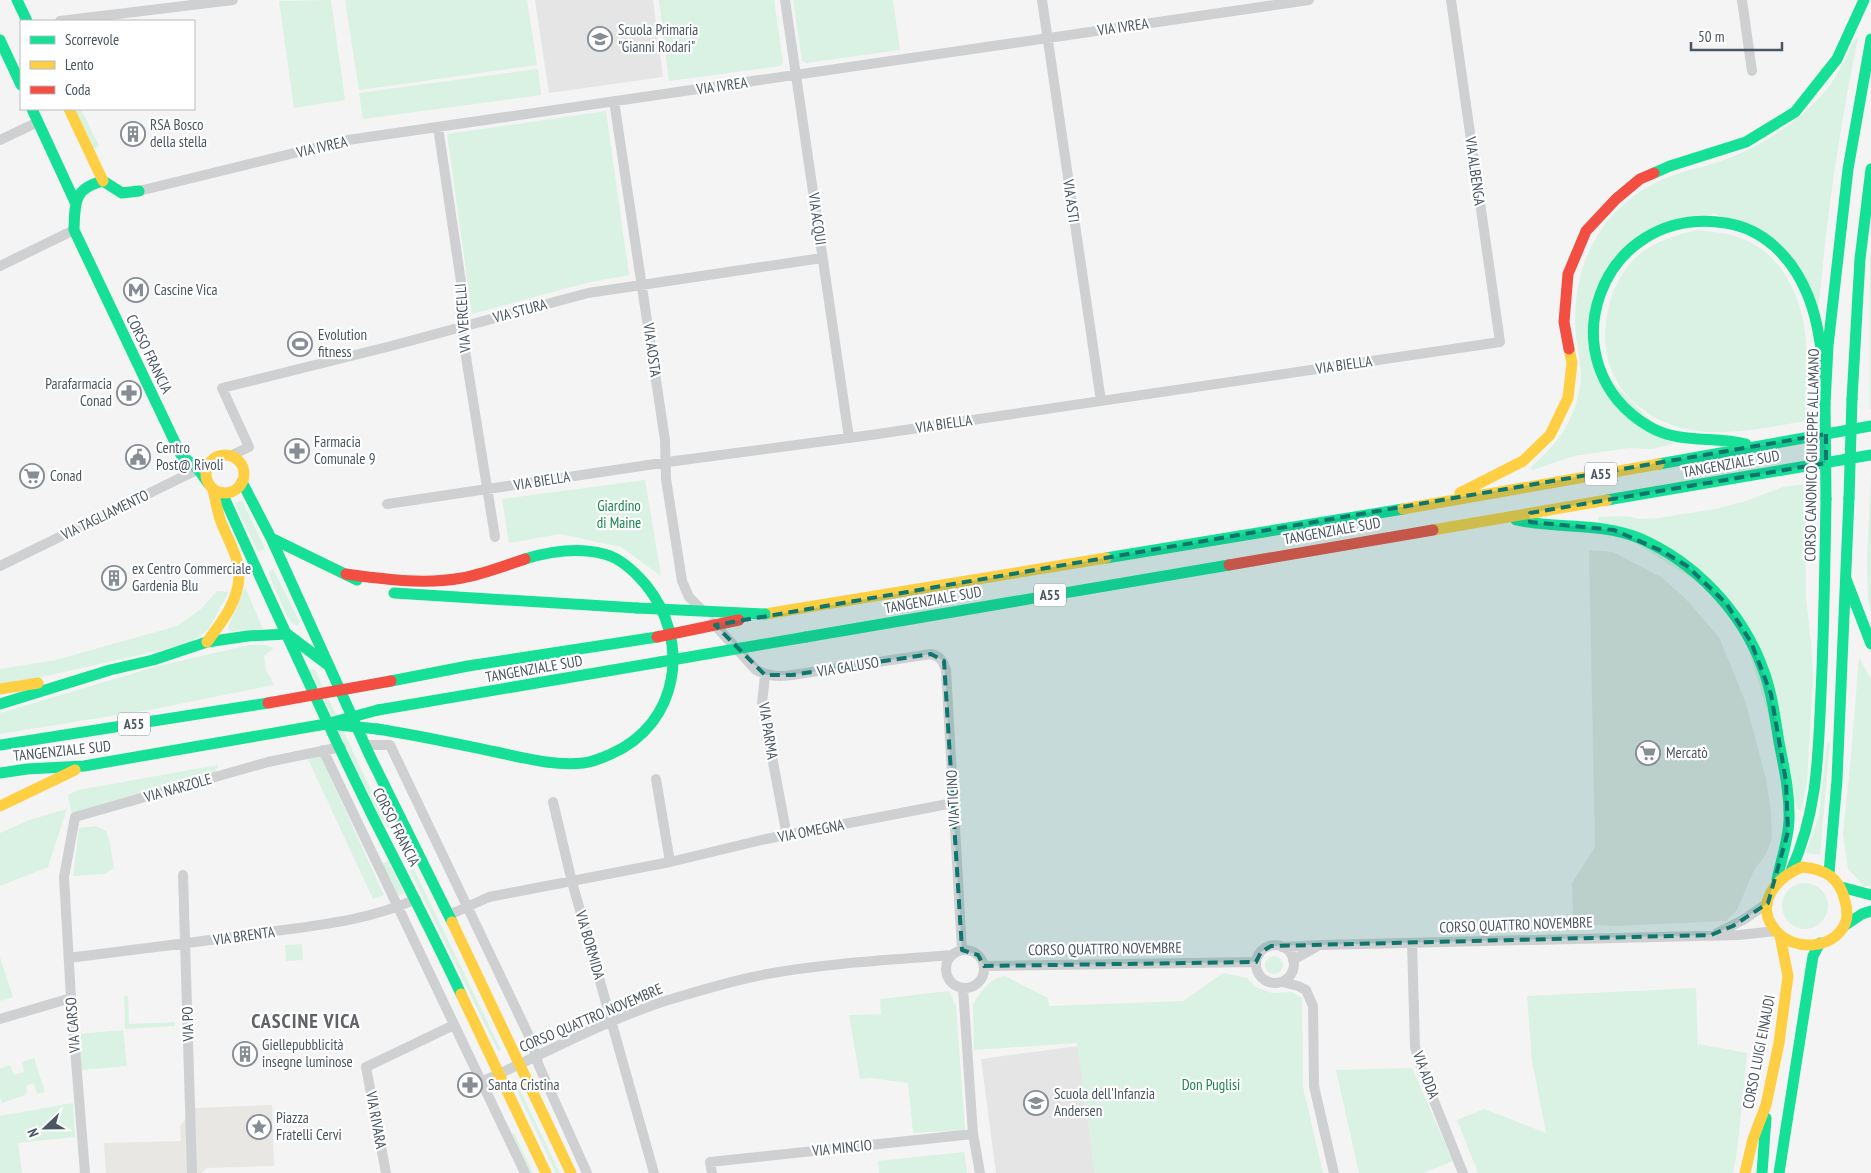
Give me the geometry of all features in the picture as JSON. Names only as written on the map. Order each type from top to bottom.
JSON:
[{"type":"main road","points":[[17,0],[27,20]]},
{"type":"main road","points":[[1442,502],[1523,461],[1550,435],[1568,398],[1572,363],[1564,322],[1568,274],[1586,231],[1616,199],[1640,179],[1670,166],[1746,142],[1795,112],[1837,59],[1864,0]]},
{"type":"main road","name":"CORSO CANONICO GIUSEPPE ALLAMANO","points":[[1790,871],[1800,851],[1817,778],[1825,612],[1825,404],[1828,346],[1848,169],[1871,39]]},
{"type":"main road","points":[[0,40],[20,83]]},
{"type":"main road","points":[[32,110],[75,202]]},
{"type":"main road","points":[[69,110],[103,181],[122,193],[139,191]]},
{"type":"main road","points":[[1829,873],[1837,780],[1850,498],[1852,399],[1860,260],[1871,169]]},
{"type":"main road","points":[[74,230],[75,202],[79,193],[86,185],[103,181]]},
{"type":"main road","points":[[1760,446],[1720,439],[1698,440],[1679,438],[1660,432],[1645,424],[1613,394],[1596,359],[1593,342],[1594,321],[1598,300],[1606,279],[1617,261],[1632,246],[1649,234],[1672,224],[1694,220],[1718,220],[1742,227],[1764,238],[1782,254],[1796,271],[1807,293],[1826,383]]},
{"type":"main road","name":"CORSO FRANCIA","points":[[74,230],[181,455],[204,466],[287,634],[373,816],[416,899],[546,1173]]},
{"type":"main road","name":"TANGENZIALE SUD","points":[[0,745],[268,703],[468,666],[657,637],[765,614],[1442,502],[1871,426]]},
{"type":"main road","name":"TANGENZIALE SUD","points":[[0,773],[27,769],[84,766],[326,724],[399,707],[1871,455]]},
{"type":"main road","points":[[204,466],[218,456],[230,456],[236,459],[243,468],[242,482],[235,491],[214,488],[220,520],[233,551],[240,575],[228,613],[207,642]]},
{"type":"main road","name":"CORSO FRANCIA","points":[[242,482],[271,538],[365,745],[449,915],[571,1173]]},
{"type":"main road","points":[[1500,518],[1545,525],[1591,525],[1614,530],[1640,540],[1687,566],[1726,603],[1751,642],[1763,668],[1771,694],[1789,808],[1788,832],[1778,880]]},
{"type":"main road","points":[[271,538],[368,585],[390,593],[765,614]]},
{"type":"main road","points":[[326,724],[408,733],[541,762],[568,764],[596,761],[610,757],[632,745],[640,738],[661,711],[674,672],[674,659],[668,621],[659,600],[645,583],[620,561],[603,554],[571,550],[552,551],[488,572],[437,582],[414,582],[346,574]]},
{"type":"main road","points":[[1846,579],[1871,644]]},
{"type":"main road","points":[[0,689],[110,670],[153,660],[207,642],[248,636],[287,634],[328,665]]},
{"type":"main road","points":[[0,704],[110,670]]},
{"type":"main road","points":[[0,806],[84,766]]},
{"type":"main road","points":[[1844,926],[1847,911],[1841,887],[1829,873],[1816,868],[1802,867],[1790,871],[1772,887],[1768,903],[1770,922],[1778,933],[1799,946],[1820,944],[1836,935],[1844,926],[1862,914],[1871,911]]},
{"type":"main road","points":[[1841,887],[1871,895]]},
{"type":"main road","name":"CORSO LUIGI EINAUDI","points":[[1744,1173],[1753,1139],[1766,1105],[1779,1043],[1788,982],[1785,956],[1778,933]]},
{"type":"main road","points":[[1779,1173],[1813,956],[1820,944]]},
{"type":"main road","points":[[1762,1173],[1766,1105]]},
{"type":"street","points":[[68,20],[233,0]]},
{"type":"street","name":"VIA ACQUI","points":[[785,0],[849,438]]},
{"type":"street","name":"VIA ASTI","points":[[1042,0],[1101,401]]},
{"type":"street","name":"VIA IVREA","points":[[139,191],[348,140],[1309,0]]},
{"type":"street","name":"VIA ALBENGA","points":[[1450,0],[1500,342]]},
{"type":"street","points":[[1742,0],[1752,71]]},
{"type":"street","name":"VIA AOSTA","points":[[614,101],[665,440],[666,479],[682,580],[689,597],[756,670],[765,675]]},
{"type":"street","points":[[0,140],[38,122]]},
{"type":"street","name":"VIA VERCELLI","points":[[438,128],[464,302],[464,315],[461,326],[494,537]]},
{"type":"street","points":[[0,266],[74,230]]},
{"type":"street","name":"VIA STURA","points":[[230,456],[249,447],[222,388],[391,346],[588,293],[822,258]]},
{"type":"street","name":"VIA BIELLA","points":[[387,504],[665,462],[849,438],[1500,342]]},
{"type":"street","name":"VIA TAGLIAMENTO","points":[[0,566],[204,466]]},
{"type":"street","name":"VIA CALUSO","points":[[765,675],[778,677],[931,654]]},
{"type":"street","name":"VIA TICINO","points":[[931,654],[938,656],[944,661],[946,670],[962,950]]},
{"type":"street","name":"VIA PARMA","points":[[765,675],[762,704],[787,836]]},
{"type":"street","name":"CORSO FRANCIA","points":[[365,745],[390,745],[530,1038],[536,1057],[587,1173]]},
{"type":"street","name":"VIA NARZOLE","points":[[64,877],[75,817],[268,762],[341,747]]},
{"type":"street","points":[[323,750],[525,1173]]},
{"type":"street","points":[[656,779],[670,862]]},
{"type":"street","name":"VIA BORMIDA","points":[[553,802],[572,882],[654,1173]]},
{"type":"street","name":"VIA OMEGNA","points":[[449,915],[489,897],[572,882],[953,803]]},
{"type":"street","name":"CORSO FRANCIA","points":[[407,832],[426,822]]},
{"type":"street","name":"VIA PO","points":[[183,875],[192,1173]]},
{"type":"street","name":"VIA CARSO","points":[[64,877],[71,998],[85,1173]]},
{"type":"street","name":"VIA BRENTA","points":[[69,958],[333,923],[397,908],[416,899]]},
{"type":"street","name":"CORSO QUATTRO NOVEMBRE","points":[[1711,935],[1742,920],[1768,903]]},
{"type":"street","name":"CORSO QUATTRO NOVEMBRE","points":[[1282,947],[1778,933]]},
{"type":"street","name":"VIA ADDA","points":[[1412,943],[1415,1047],[1422,1071],[1463,1173]]},
{"type":"street","name":"CORSO QUATTRO NOVEMBRE","points":[[1293,960],[1321,945]]},
{"type":"street","points":[[1282,982],[1292,973],[1293,960],[1287,950],[1282,947],[1265,948],[1256,962],[1258,973],[1266,981],[1282,982],[1306,990],[1314,1006],[1314,1086],[1334,1173]]},
{"type":"street","points":[[962,950],[973,952],[984,966],[979,982],[974,986],[964,988],[957,987],[948,978],[946,966],[952,955],[962,950]]},
{"type":"street","name":"CORSO QUATTRO NOVEMBRE","points":[[481,1082],[612,1022],[663,1002],[704,989],[766,974],[827,966],[952,955]]},
{"type":"street","name":"CORSO QUATTRO NOVEMBRE","points":[[984,966],[1256,962]]},
{"type":"street","points":[[964,988],[973,1134],[980,1173]]},
{"type":"street","points":[[0,1019],[71,998]]},
{"type":"street","name":"VIA RIVARA","points":[[386,1173],[366,1066],[454,1025]]},
{"type":"street","name":"VIA MINCIO","points":[[712,1173],[710,1162],[973,1134]]},
{"type":"highlighted area","points":[[1826,434],[1826,463],[1530,513],[1530,522],[1614,530],[1662,551],[1687,566],[1726,603],[1751,642],[1771,694],[1786,781],[1788,832],[1768,903],[1733,926],[1711,935],[1271,946],[1261,952],[1256,962],[984,966],[978,955],[962,950],[944,661],[931,654],[792,675],[765,675],[715,625]]},
{"type":"shaded area","name":"Scuola Primaria \"Gianni Rodari\"","points":[[535,0],[653,0],[663,77],[549,93]]},
{"type":"shaded area","points":[[1589,550],[1613,552],[1661,577],[1684,597],[1719,637],[1746,703],[1766,779],[1771,812],[1772,839],[1765,856],[1754,870],[1737,910],[1726,921],[1616,926],[1573,924],[1572,883],[1595,847]]},
{"type":"shaded area","name":"Scuola dell'Infanzia Andersen","points":[[1078,1046],[1095,1173],[996,1173],[981,1059]]},
{"type":"shaded area","points":[[272,1105],[274,1166],[207,1168],[201,1173],[106,1173],[104,1143],[181,1141],[180,1126],[194,1108]]},
{"type":"green space","points":[[331,0],[345,100],[294,108],[279,1]]},
{"type":"green space","points":[[345,0],[527,0],[537,65],[359,90]]},
{"type":"green space","points":[[659,0],[774,0],[783,62],[781,66],[669,81]]},
{"type":"green space","points":[[793,0],[893,0],[900,50],[806,63],[802,60]]},
{"type":"green space","points":[[1858,38],[1834,176],[1818,314],[1792,256],[1714,213],[1614,256],[1591,360],[1673,444],[1652,449],[1629,448],[1574,456],[1533,470],[1530,468],[1563,432],[1569,422],[1577,399],[1581,380],[1575,321],[1578,289],[1586,258],[1601,230],[1611,217],[1633,197],[1659,181],[1734,156],[1774,136],[1798,118],[1825,92],[1839,70],[1854,40]]},
{"type":"green space","points":[[538,69],[541,95],[363,119],[359,93]]},
{"type":"green space","points":[[74,110],[81,110],[99,146],[94,149]]},
{"type":"green space","points":[[606,111],[629,275],[586,283],[472,314],[447,134]]},
{"type":"green space","points":[[1698,230],[1732,235],[1757,246],[1770,256],[1789,281],[1801,310],[1806,341],[1806,421],[1736,431],[1700,431],[1683,428],[1667,423],[1636,404],[1615,378],[1609,363],[1605,329],[1610,303],[1620,277],[1633,260],[1655,244]]},
{"type":"green space","points":[[1871,246],[1871,409],[1870,409],[1870,263]]},
{"type":"green space","points":[[1871,472],[1871,612],[1868,598],[1867,561]]},
{"type":"green space","name":"Giardino di Maine","points":[[645,480],[661,576],[621,547],[560,534],[509,543],[502,499]]},
{"type":"green space","points":[[1805,484],[1806,598],[1813,678],[1807,782],[1801,811],[1797,809],[1735,605],[1598,520],[1599,517],[1627,516],[1639,519],[1658,518],[1715,509],[1746,501],[1783,487]]},
{"type":"green space","points":[[242,500],[265,549],[258,552],[235,504]]},
{"type":"green space","points":[[273,569],[300,622],[297,626],[287,616],[269,575],[269,571]]},
{"type":"green space","points":[[245,587],[263,629],[229,631],[228,628]]},
{"type":"green space","points":[[217,591],[229,592],[208,630],[188,644],[20,682],[0,684],[0,669],[56,660],[177,626],[201,609]]},
{"type":"green space","points":[[249,645],[265,645],[274,648],[264,656],[266,670],[274,685],[154,709],[0,734],[0,713],[158,666]]},
{"type":"green space","points":[[1859,657],[1871,680],[1871,886],[1864,886],[1848,869],[1843,834]]},
{"type":"green space","points":[[310,670],[315,670],[382,814],[408,857],[501,1050],[498,1051],[410,871],[402,850],[378,814]]},
{"type":"green space","points":[[1830,741],[1820,855],[1806,853],[1819,815],[1827,744]]},
{"type":"green space","points":[[319,753],[384,895],[373,899],[307,757]]},
{"type":"green space","points":[[218,765],[216,772],[72,816],[68,795],[78,790]]},
{"type":"green space","points":[[67,809],[48,867],[0,886],[0,833],[29,820]]},
{"type":"green space","points":[[96,826],[106,831],[114,868],[105,874],[73,876],[79,828]]},
{"type":"green space","points":[[388,861],[404,893],[393,898],[378,866]]},
{"type":"green space","points":[[1800,883],[1810,883],[1824,893],[1828,906],[1824,919],[1818,925],[1810,929],[1800,929],[1786,919],[1782,911],[1782,901],[1792,887]]},
{"type":"green space","points":[[302,944],[303,960],[286,961],[285,945]]},
{"type":"green space","points":[[1274,956],[1280,959],[1283,965],[1280,971],[1274,974],[1268,971],[1265,965],[1268,959]]},
{"type":"green space","points":[[0,957],[13,997],[0,1001]]},
{"type":"green space","name":"Don Puglisi","points":[[1223,973],[1247,978],[1256,987],[1272,993],[1292,992],[1302,998],[1303,1087],[1323,1173],[1095,1173],[1077,1043],[974,1050],[973,1004],[986,986],[999,977],[1005,976],[1048,998],[1049,1006],[1183,1001]]},
{"type":"green space","points":[[1696,988],[1698,1049],[1699,1044],[1747,1053],[1737,1153],[1733,1173],[1478,1173],[1457,1120],[1484,1109],[1546,1133],[1532,1061],[1527,996]]},
{"type":"green space","points":[[949,991],[956,1006],[965,1130],[913,1133],[908,1083],[871,1078],[860,1079],[849,1015],[881,1014],[880,999]]},
{"type":"green space","points":[[124,996],[128,996],[129,1024],[175,1022],[175,1026],[125,1029]]},
{"type":"green space","points":[[123,1030],[127,1066],[82,1070],[78,1034]]},
{"type":"green space","points":[[34,1058],[45,1092],[37,1094],[34,1083],[26,1086],[27,1092],[25,1095],[2,1103],[0,1097],[0,1069],[10,1065],[14,1075],[24,1072],[22,1062]]},
{"type":"green space","points":[[1412,1068],[1453,1161],[1423,1173],[1359,1173],[1336,1070]]},
{"type":"green space","points":[[519,1088],[560,1173],[556,1173],[516,1089]]},
{"type":"green space","points":[[73,1103],[75,1137],[18,1143],[22,1173],[0,1173],[0,1116]]},
{"type":"green space","points":[[514,1133],[533,1173],[530,1173],[511,1134]]},
{"type":"green space","points":[[964,1152],[967,1173],[879,1173],[878,1161]]},
{"type":"traffic: fast","points":[[17,0],[27,20]]},
{"type":"traffic: fast","points":[[1654,173],[1670,166],[1746,142],[1795,112],[1837,59],[1864,0]]},
{"type":"traffic: fast","points":[[1825,404],[1828,346],[1848,169],[1871,39]]},
{"type":"traffic: fast","points":[[0,40],[20,83]]},
{"type":"traffic: fast","points":[[32,110],[75,202]]},
{"type":"traffic: fast","points":[[1852,399],[1860,259],[1871,169]]},
{"type":"traffic: fast","points":[[139,191],[122,193],[103,181],[86,188],[78,198],[74,230],[181,455],[198,469],[208,483]]},
{"type":"traffic: fast","points":[[1746,444],[1673,436],[1650,427],[1617,400],[1599,366],[1594,330],[1600,294],[1618,262],[1646,238],[1682,223],[1726,223],[1752,231],[1775,246],[1793,267],[1806,291],[1814,313],[1826,383]]},
{"type":"traffic: fast","points":[[1849,498],[1852,399]]},
{"type":"traffic: fast","points":[[1825,404],[1826,499]]},
{"type":"traffic: fast","points":[[1659,464],[1871,426]]},
{"type":"traffic: fast","points":[[1607,500],[1871,455]]},
{"type":"traffic: fast","points":[[242,482],[271,538],[369,754],[452,922]]},
{"type":"traffic: fast","points":[[222,493],[334,736],[461,994]]},
{"type":"traffic: fast","points":[[1829,873],[1837,780],[1849,498]]},
{"type":"traffic: fast","points":[[1791,871],[1807,826],[1815,783],[1823,644],[1826,499]]},
{"type":"traffic: fast","points":[[1106,558],[1403,509]]},
{"type":"traffic: fast","points":[[1516,520],[1609,530],[1639,538],[1679,560],[1697,575],[1714,591],[1743,627],[1754,648],[1769,687],[1785,771],[1789,801],[1789,821],[1777,880]]},
{"type":"traffic: fast","points":[[271,538],[357,580]]},
{"type":"traffic: fast","points":[[377,729],[539,761],[572,764],[590,762],[611,754],[634,740],[652,723],[664,702],[671,679],[673,655],[669,630],[660,607],[646,585],[622,562],[604,554],[574,550],[525,559]]},
{"type":"traffic: fast","points":[[806,637],[1229,565]]},
{"type":"traffic: fast","points":[[1846,579],[1871,644]]},
{"type":"traffic: fast","points":[[394,593],[637,608]]},
{"type":"traffic: fast","points":[[637,608],[765,614]]},
{"type":"traffic: fast","points":[[0,704],[110,670],[153,660],[207,642],[248,636],[287,634],[328,665]]},
{"type":"traffic: fast","points":[[391,681],[468,666],[657,637]]},
{"type":"traffic: fast","points":[[660,662],[806,637]]},
{"type":"traffic: fast","points":[[378,710],[660,662]]},
{"type":"traffic: fast","points":[[0,745],[268,703]]},
{"type":"traffic: fast","points":[[326,724],[378,710]]},
{"type":"traffic: fast","points":[[0,773],[27,769],[84,766],[326,724]]},
{"type":"traffic: fast","points":[[339,725],[377,729]]},
{"type":"traffic: fast","points":[[1841,887],[1871,895]]},
{"type":"traffic: fast","points":[[1844,926],[1862,914],[1871,911]]},
{"type":"traffic: fast","points":[[1779,1173],[1813,956],[1820,943]]},
{"type":"traffic: fast","points":[[1762,1173],[1766,1118]]},
{"type":"traffic: slow","points":[[69,110],[103,181]]},
{"type":"traffic: slow","points":[[1460,493],[1523,461],[1550,435],[1568,398],[1572,363],[1569,349]]},
{"type":"traffic: slow","points":[[225,455],[232,456],[238,461],[243,467],[244,474],[243,481],[238,487],[232,492],[225,493],[218,492],[212,487],[207,481],[206,474],[207,467],[212,461],[218,456],[225,455]]},
{"type":"traffic: slow","points":[[1403,509],[1659,464]]},
{"type":"traffic: slow","points":[[207,642],[232,604],[236,595],[239,577],[237,562],[220,519],[213,489]]},
{"type":"traffic: slow","points":[[1433,530],[1607,500]]},
{"type":"traffic: slow","points":[[765,614],[1106,558]]},
{"type":"traffic: slow","points":[[0,689],[38,683]]},
{"type":"traffic: slow","points":[[0,806],[75,770]]},
{"type":"traffic: slow","points":[[1802,867],[1818,870],[1830,876],[1843,893],[1847,912],[1845,924],[1839,933],[1823,943],[1803,945],[1784,938],[1770,922],[1767,912],[1767,902],[1776,885],[1792,872],[1802,867]]},
{"type":"traffic: slow","points":[[452,922],[571,1173]]},
{"type":"traffic: slow","points":[[1745,1173],[1753,1139],[1766,1105],[1779,1043],[1788,976],[1780,936]]},
{"type":"traffic: slow","points":[[461,994],[546,1173]]},
{"type":"traffic: jam","points":[[1569,349],[1564,322],[1568,274],[1586,231],[1616,199],[1640,179],[1654,173]]},
{"type":"traffic: jam","points":[[1229,565],[1433,530]]},
{"type":"traffic: jam","points":[[346,574],[404,580],[447,580],[494,570],[525,559]]},
{"type":"traffic: jam","points":[[657,637],[739,620]]},
{"type":"traffic: jam","points":[[268,703],[391,681]]},
{"type":"place","name":"Scuola Primaria \"Gianni Rodari\"","points":[[600,39]]},
{"type":"place","name":"RSA Bosco della stella","points":[[133,134]]},
{"type":"place","name":"Cascine Vica","points":[[136,290]]},
{"type":"place","name":"Evolution fitness","points":[[300,344]]},
{"type":"place","name":"Parafarmacia Conad","points":[[129,393]]},
{"type":"place","name":"Farmacia Comunale 9","points":[[297,451]]},
{"type":"place","name":"Centro Post@ Rivoli","points":[[138,457]]},
{"type":"place","name":"Conad","points":[[32,476]]},
{"type":"place","name":"ex Centro Commerciale Gardenia Blu","points":[[114,578]]},
{"type":"place","name":"Mercatò","points":[[1648,753]]},
{"type":"place","name":"Giellepubblicità insegne luminose","points":[[245,1054]]},
{"type":"place","name":"Santa Cristina","points":[[470,1085]]},
{"type":"place","name":"Scuola dell'Infanzia Andersen","points":[[1036,1103]]},
{"type":"place","name":"Piazza Fratelli Cervi","points":[[259,1127]]},
{"type":"district","name":"CASCINE VICA","points":[[306,1021]]}]
